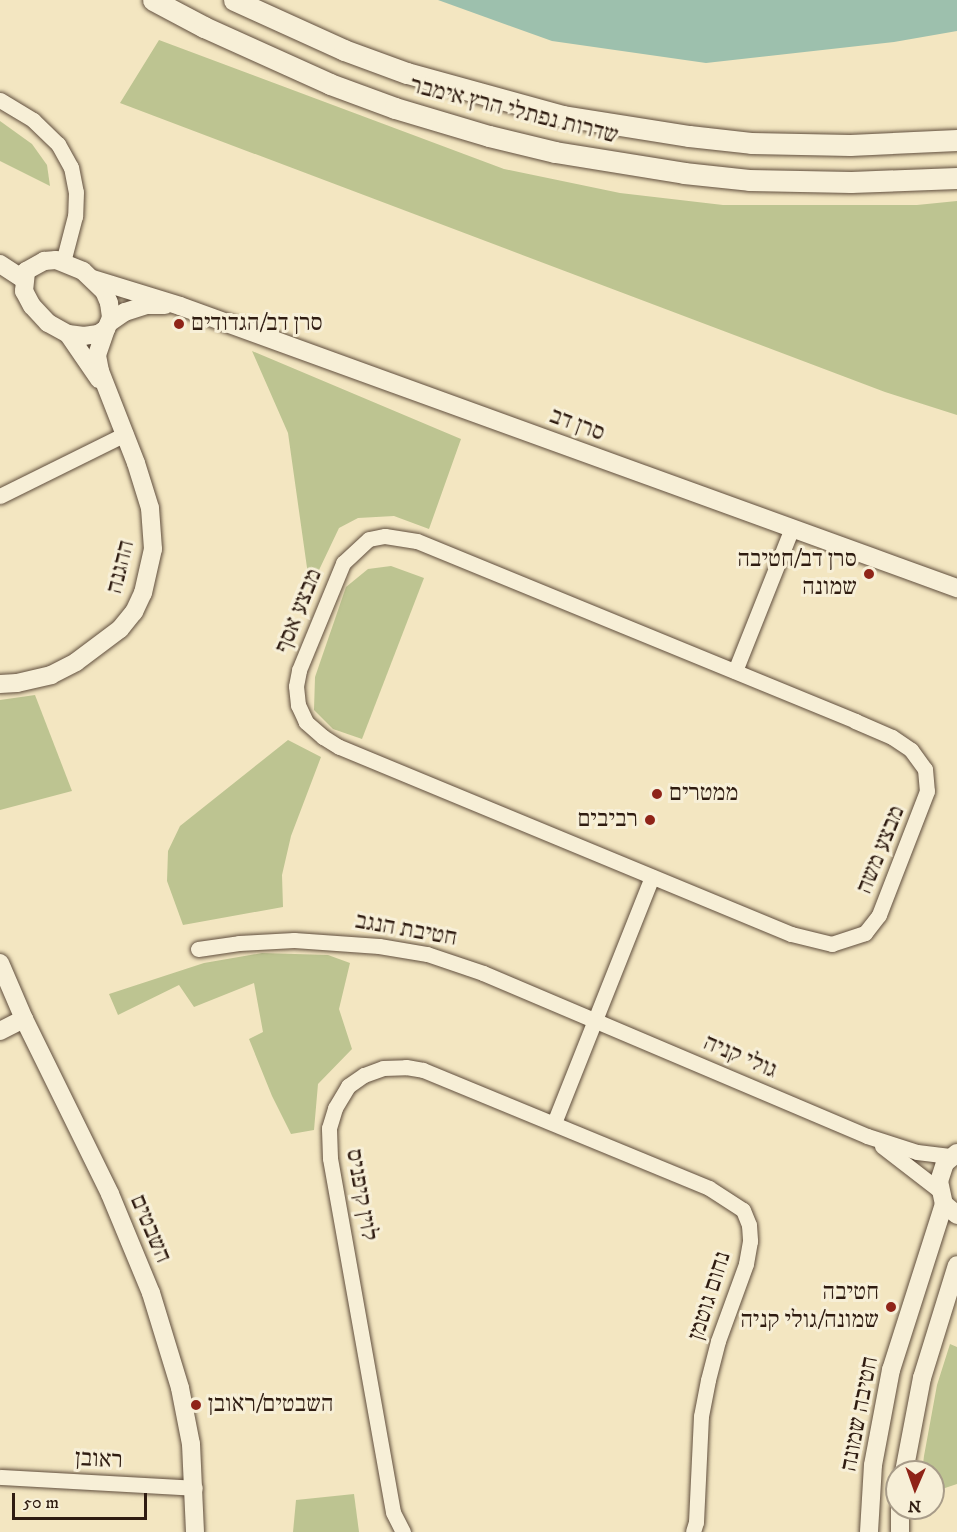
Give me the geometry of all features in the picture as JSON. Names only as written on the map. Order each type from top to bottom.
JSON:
[{"type":"main road","name":"שדרות נפתלי הרץ אימבר","points":[[153,0],[204,27],[330,84],[426,118],[555,152],[684,173],[748,180],[884,182],[957,178]]},
{"type":"main road","name":"שדרות נפתלי הרץ אימבר","points":[[234,0],[344,50],[407,73],[562,116],[677,135],[751,143],[883,145],[957,140]]},
{"type":"street","points":[[0,100],[33,120],[58,144],[71,167],[76,192],[75,216],[63,262]]},
{"type":"street","points":[[44,261],[63,262],[83,271],[93,279],[104,291],[109,303],[107,326],[98,334],[84,336],[68,334],[48,323],[32,306],[24,291],[23,279],[26,271],[44,261]]},
{"type":"street","points":[[0,264],[23,279]]},
{"type":"street","name":"סרן דב","points":[[93,279],[180,306],[957,588]]},
{"type":"street","name":"סרן דב","points":[[107,326],[125,312],[146,305],[180,306]]},
{"type":"street","name":"ההגנה","points":[[0,684],[17,683],[51,675],[76,662],[120,629],[134,612],[149,571],[154,532],[145,489],[105,385],[98,355],[107,326]]},
{"type":"street","name":"ההגנה","points":[[68,334],[105,385]]},
{"type":"street","points":[[0,496],[125,434]]},
{"type":"street","points":[[735,671],[792,528]]},
{"type":"street","name":"מבצע אסף","points":[[652,877],[339,747],[306,722],[298,705],[296,686],[299,670],[336,578],[343,562],[369,539],[385,536],[417,541],[735,671]]},
{"type":"street","name":"מבצע משה","points":[[652,877],[791,934],[832,944],[865,933],[879,915],[921,811],[927,791],[925,769],[911,750],[892,737],[735,671]]},
{"type":"street","points":[[554,1123],[652,877]]},
{"type":"street","name":"חטיבת הנגב","points":[[198,949],[239,943],[294,940],[370,945],[427,954],[483,973],[595,1020]]},
{"type":"street","name":"השבטים","points":[[0,963],[24,1019],[110,1194],[151,1293],[180,1388],[191,1444],[195,1488],[195,1532]]},
{"type":"street","points":[[0,1031],[24,1019]]},
{"type":"street","name":"גולי קניה","points":[[595,1020],[867,1136],[917,1152],[954,1155]]},
{"type":"street","name":"לוין קיפניס","points":[[403,1532],[393,1512],[330,1158],[329,1128],[335,1108],[348,1086],[364,1075],[382,1068],[405,1067],[423,1070],[554,1123]]},
{"type":"street","name":"נחום גוטמן","points":[[554,1123],[709,1188],[743,1210],[749,1226],[750,1241],[746,1264],[718,1341],[703,1407],[696,1522],[693,1532]]},
{"type":"street","name":"גולי קניה","points":[[867,1136],[907,1163],[947,1203]]},
{"type":"street","name":"חטיבה שמונה","points":[[869,1532],[873,1465],[891,1370],[947,1203],[941,1172],[954,1155]]},
{"type":"street","points":[[905,1460],[922,1378],[957,1265]]},
{"type":"street","name":"ראובן","points":[[0,1477],[195,1488]]},
{"type":"shaded area","points":[[438,0],[957,0],[957,31],[894,42],[706,63],[552,41]]},
{"type":"shaded area","points":[[159,40],[504,169],[620,193],[723,205],[917,205],[957,201],[957,415],[885,392],[120,103]]},
{"type":"shaded area","points":[[0,121],[32,144],[47,165],[50,186],[0,161]]},
{"type":"shaded area","points":[[252,351],[461,439],[429,529],[394,516],[358,518],[339,528],[310,589],[288,433]]},
{"type":"shaded area","points":[[391,566],[424,578],[362,739],[333,729],[314,710],[315,677],[346,587],[368,569]]},
{"type":"shaded area","points":[[35,695],[72,791],[0,810],[0,700]]},
{"type":"shaded area","points":[[288,740],[321,757],[291,836],[282,875],[283,907],[183,925],[167,881],[168,851],[180,826]]},
{"type":"shaded area","points":[[262,953],[328,955],[350,963],[339,1009],[352,1049],[318,1084],[314,1130],[291,1134],[272,1096],[249,1039],[263,1032],[254,983],[194,1007],[179,985],[118,1015],[109,994],[204,963]]},
{"type":"shaded area","points":[[950,1344],[957,1347],[957,1484],[945,1488],[945,1460],[924,1460],[937,1385]]},
{"type":"shaded area","points":[[354,1494],[359,1532],[293,1532],[296,1500]]},
{"type":"place","name":"סרן דב/הגדודים","points":[[179,324]]},
{"type":"place","name":"סרן דב/חטיבה שמונה","points":[[869,574]]},
{"type":"place","name":"ממטרים","points":[[657,794]]},
{"type":"place","name":"רביבים","points":[[650,820]]},
{"type":"place","name":"חטיבה שמונה/גולי קניה","points":[[891,1307]]},
{"type":"place","name":"השבטים/ראובן","points":[[196,1405]]}]
